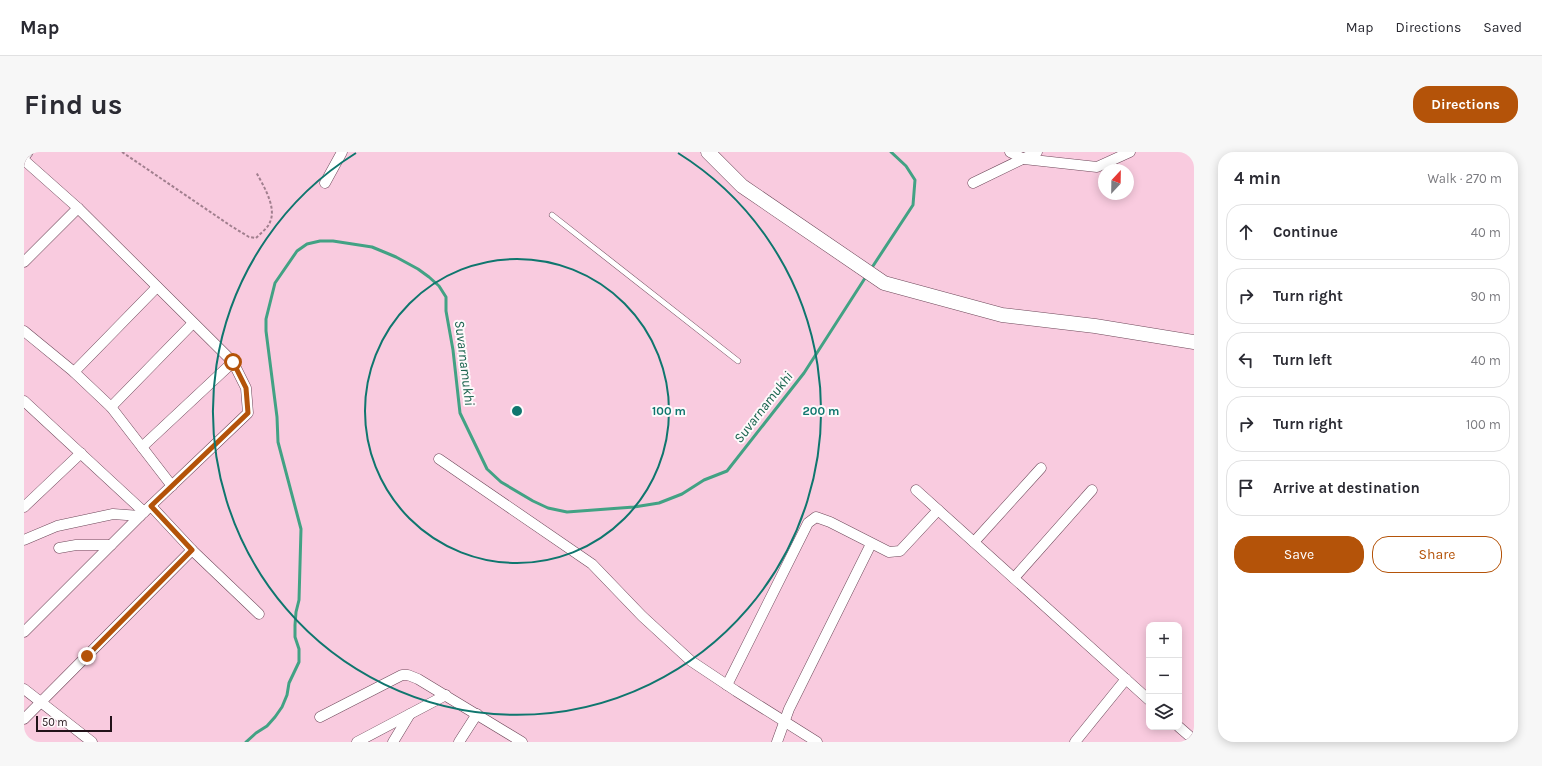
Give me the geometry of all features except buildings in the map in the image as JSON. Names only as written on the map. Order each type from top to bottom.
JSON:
[{"type":"main road","points":[[708,152],[742,186],[884,283],[1002,315],[1095,326],[1194,342]]},
{"type":"street","points":[[24,156],[28,152]]},
{"type":"street","points":[[325,183],[342,152]]},
{"type":"street","points":[[1010,152],[1024,159],[1097,167],[1130,152]]},
{"type":"street","points":[[973,183],[1037,152]]},
{"type":"street","points":[[24,160],[78,208],[233,362],[246,388],[248,413],[111,545],[24,632]]},
{"type":"street","points":[[24,262],[78,208]]},
{"type":"street","points":[[74,372],[157,287]]},
{"type":"street","points":[[111,407],[193,323]]},
{"type":"street","points":[[24,331],[74,372],[111,407],[172,486]]},
{"type":"street","points":[[142,447],[233,362]]},
{"type":"street","points":[[24,401],[145,512],[192,550],[259,614]]},
{"type":"street","points":[[24,507],[81,453]]},
{"type":"street","points":[[439,459],[592,564],[642,616],[691,661],[817,742]]},
{"type":"street","points":[[974,542],[1041,468]]},
{"type":"street","points":[[916,490],[1146,697]]},
{"type":"street","points":[[1014,578],[1092,490]]},
{"type":"street","points":[[727,685],[808,523],[816,517],[830,522],[870,544],[889,552],[900,551],[938,510]]},
{"type":"street","points":[[24,540],[57,526],[112,514],[145,512]]},
{"type":"street","points":[[59,548],[76,544],[111,545]]},
{"type":"street","points":[[777,742],[789,709],[870,544]]},
{"type":"street","points":[[24,718],[192,550]]},
{"type":"street","points":[[320,717],[402,675],[408,675],[446,695],[522,742]]},
{"type":"street","points":[[1075,742],[1126,679]]},
{"type":"street","points":[[24,689],[92,742]]},
{"type":"street","points":[[357,742],[446,695]]},
{"type":"street","points":[[394,742],[410,714]]},
{"type":"street","points":[[459,742],[477,714]]},
{"type":"street","points":[[1182,730],[1194,740]]},
{"type":"lane","points":[[552,215],[738,361]]},
{"type":"path","points":[[122,152],[231,226],[249,237],[256,238],[270,223],[273,215],[268,195],[256,172]]},
{"type":"waterway","name":"Suvarnamukhi","points":[[871,269],[913,205],[915,180],[906,166],[891,152]]},
{"type":"waterway","name":"Suvarnamukhi","points":[[246,742],[267,726],[282,707],[287,695],[289,683],[299,662],[299,649],[295,637],[295,625],[299,600],[301,529],[278,442],[277,417],[266,331],[266,319],[275,283],[297,251],[307,244],[320,241],[333,241],[372,247],[396,257],[418,269],[439,286],[446,297],[446,311],[453,350],[460,413],[487,469],[501,482],[533,501],[548,508],[567,512],[634,507],[659,503],[682,494],[704,480],[727,471],[804,373],[867,275]]},
{"type":"route","points":[[87,656],[192,550],[151,506],[248,413],[246,388],[233,362]]}]
